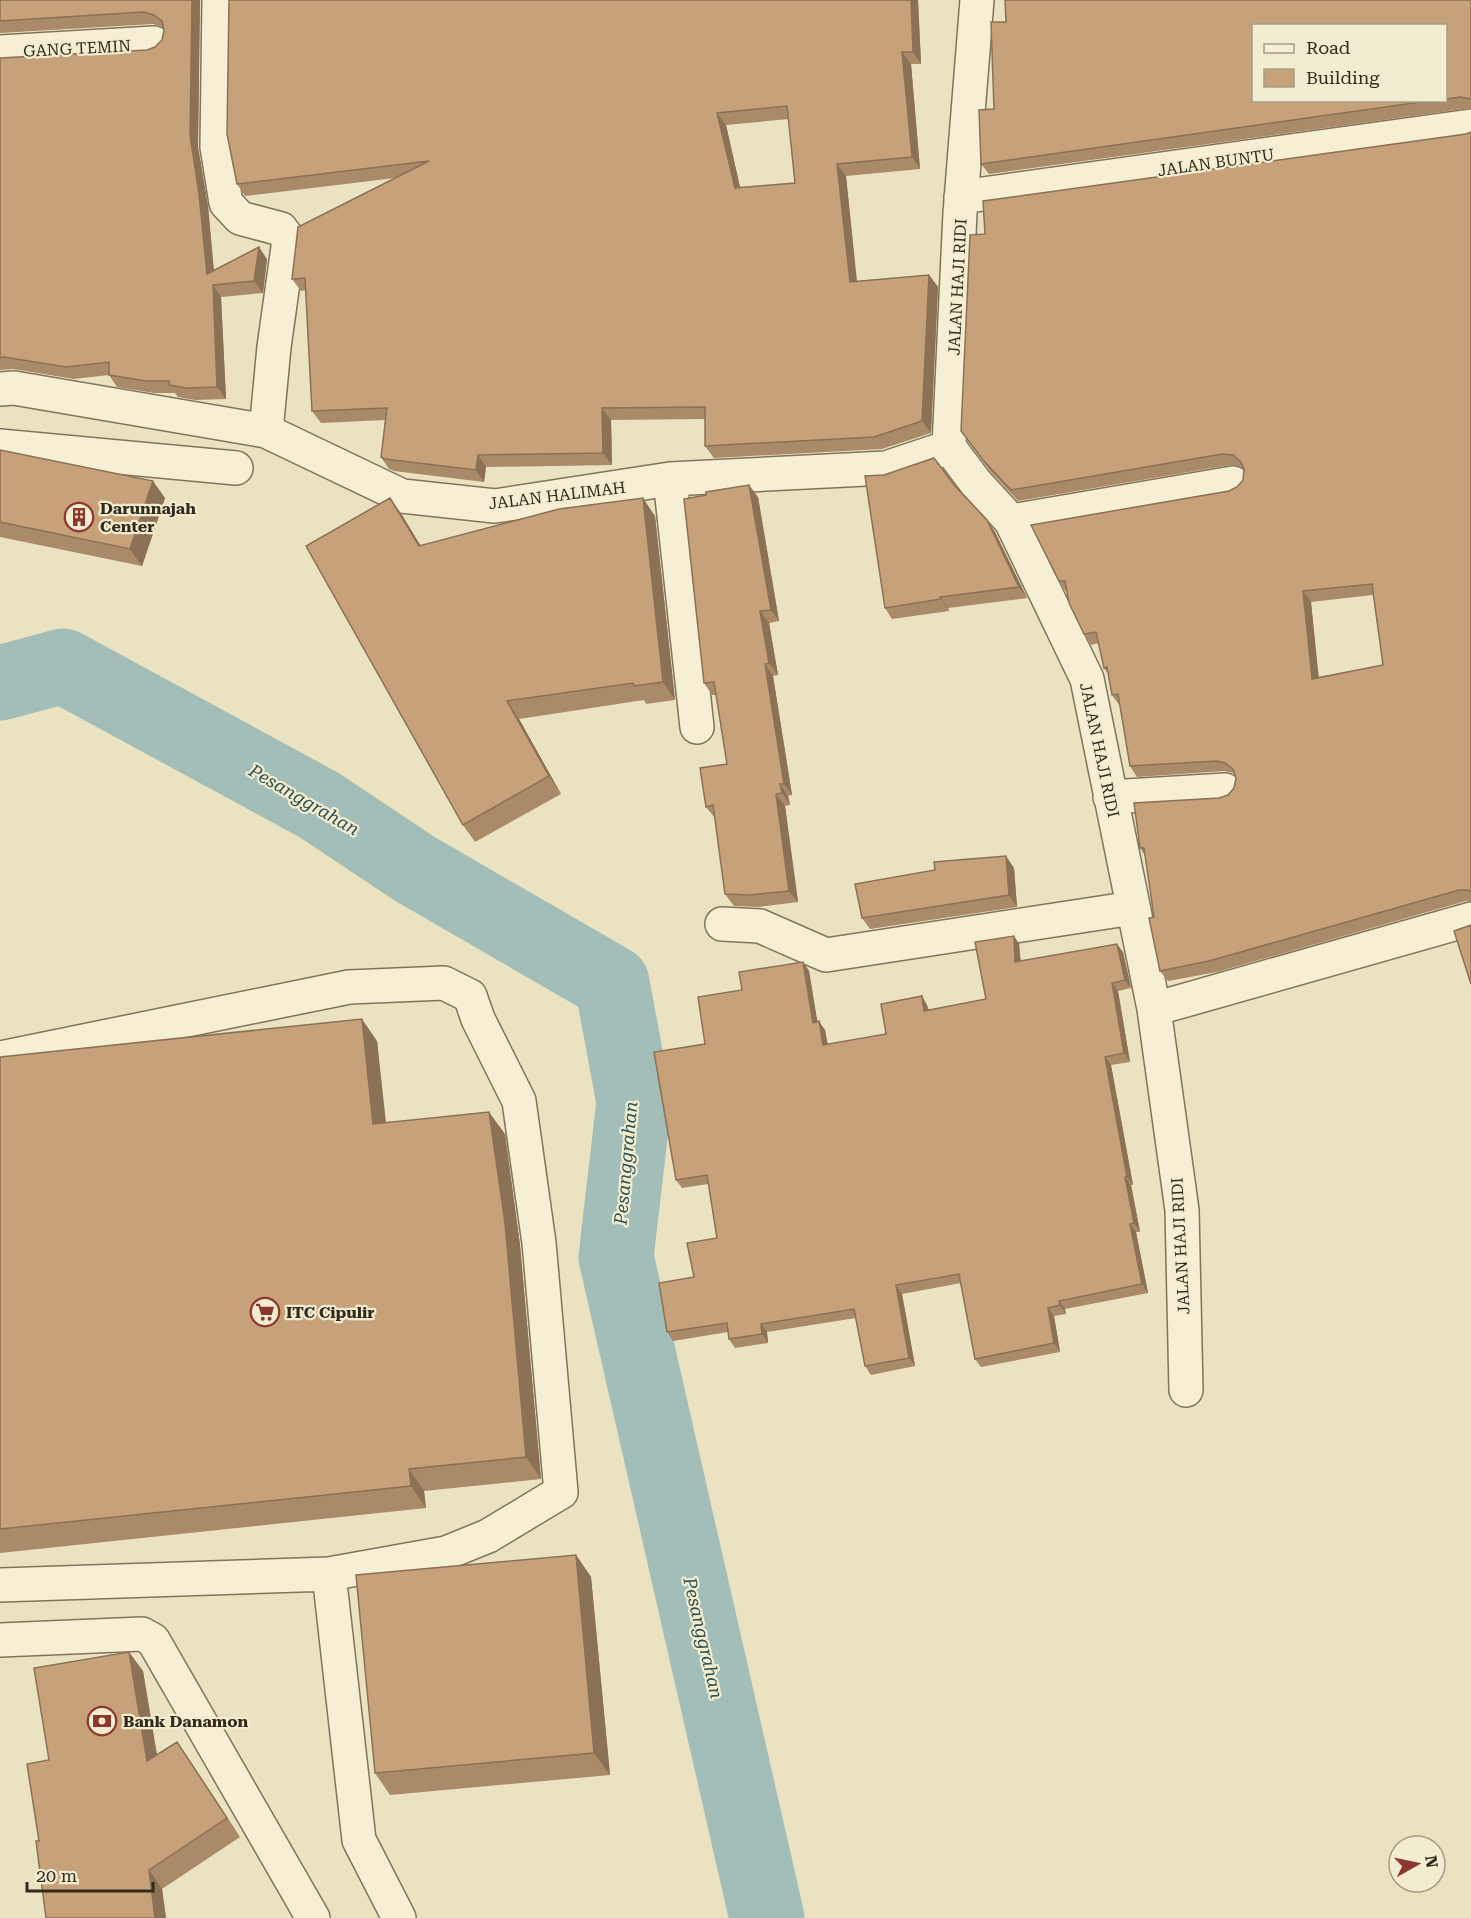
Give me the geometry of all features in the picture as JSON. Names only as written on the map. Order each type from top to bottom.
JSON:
[{"type":"street","points":[[219,0],[217,147],[226,203],[240,218],[281,229],[290,240],[274,347],[266,431]]},
{"type":"street","name":"JALAN HAJI RIDI","points":[[977,0],[961,197],[949,447],[976,483],[1011,521],[1087,679],[1154,1009],[1182,1210],[1186,1390]]},
{"type":"street","name":"GANG TEMIN","points":[[0,52],[154,44]]},
{"type":"street","name":"JALAN BUNTU","points":[[961,197],[1471,126]]},
{"type":"street","name":"JALAN HALIMAH","points":[[0,389],[14,388],[266,431],[402,496],[495,506],[670,479],[886,468],[949,447]]},
{"type":"street","points":[[0,446],[236,468]]},
{"type":"street","points":[[670,479],[697,727]]},
{"type":"street","points":[[1011,521],[1233,483]]},
{"type":"street","points":[[1110,796],[1225,790]]},
{"type":"street","points":[[722,924],[760,926],[826,955],[1133,908]]},
{"type":"street","points":[[1154,1009],[1471,919]]},
{"type":"street","points":[[0,1058],[349,987],[444,983],[470,996],[478,1019],[519,1101],[539,1243],[561,1492],[488,1536],[446,1553],[329,1574],[0,1585]]},
{"type":"street","points":[[329,1574],[359,1840],[399,1918]]},
{"type":"street","points":[[0,1640],[142,1634],[153,1640],[313,1918]]},
{"type":"building","points":[[0,0],[192,0],[190,135],[207,274],[259,247],[254,281],[213,285],[217,387],[186,388],[169,385],[169,381],[146,381],[109,375],[109,362],[66,367],[0,358],[0,58],[147,50],[155,47],[162,40],[164,30],[162,21],[144,12],[0,21]]},
{"type":"building","points":[[229,0],[911,0],[913,52],[902,52],[912,157],[837,164],[850,282],[929,275],[922,421],[874,437],[705,446],[705,407],[602,408],[603,453],[478,455],[476,470],[385,459],[381,457],[387,408],[312,411],[305,278],[292,279],[298,227],[429,161],[237,184],[227,134]],"holes":[[[787,106],[795,183],[735,188],[717,113]]]},
{"type":"building","points":[[1005,0],[1471,0],[1471,99],[1461,97],[1447,99],[1447,24],[1252,24],[1252,102],[1421,102],[981,164],[979,110],[994,109],[991,22],[1006,22]]},
{"type":"building","points":[[1471,132],[1471,892],[1459,890],[1209,961],[1160,971],[1149,918],[1154,917],[1144,848],[1140,848],[1134,803],[1219,798],[1228,795],[1234,788],[1236,778],[1233,769],[1217,761],[1130,766],[1118,694],[1112,695],[1107,667],[1104,668],[1096,632],[1084,634],[1069,603],[1065,581],[1059,581],[1031,525],[1229,491],[1243,480],[1244,469],[1233,455],[1222,454],[1011,490],[983,460],[961,431],[970,235],[985,234],[983,201]],"holes":[[[1372,584],[1383,665],[1312,679],[1303,591]]]},
{"type":"building","name":"Darunnajah Center","points":[[0,450],[153,481],[130,549],[0,522]]},
{"type":"building","points":[[934,458],[954,485],[987,520],[1019,587],[940,597],[941,599],[885,608],[865,476],[884,475]]},
{"type":"building","points":[[749,485],[771,610],[760,611],[769,663],[765,664],[784,784],[780,784],[782,793],[776,794],[789,891],[750,895],[725,894],[713,805],[706,807],[700,768],[727,764],[714,682],[704,683],[684,499],[706,495],[706,492]]},
{"type":"building","points":[[390,498],[419,546],[559,509],[643,498],[663,682],[634,686],[633,683],[507,701],[549,776],[463,825],[306,546]]},
{"type":"building","points":[[1006,856],[1009,895],[862,918],[855,884],[935,870],[934,862]]},
{"type":"building","points":[[1471,925],[1471,984],[1454,931]]},
{"type":"building","points":[[1014,936],[1015,962],[1117,944],[1125,980],[1112,983],[1124,1053],[1105,1057],[1127,1177],[1125,1177],[1134,1223],[1130,1224],[1142,1284],[1059,1301],[1060,1305],[1048,1308],[1054,1343],[975,1359],[959,1274],[896,1285],[909,1358],[865,1366],[854,1309],[761,1324],[762,1334],[729,1339],[727,1323],[667,1332],[659,1283],[694,1277],[687,1243],[717,1238],[707,1175],[676,1180],[654,1052],[705,1044],[698,997],[742,990],[739,972],[803,962],[813,1023],[819,1021],[823,1045],[886,1034],[881,1004],[922,996],[924,1011],[986,999],[975,942]]},
{"type":"building","name":"ITC Cipulir","points":[[362,1019],[373,1124],[489,1112],[505,1223],[526,1457],[409,1469],[411,1486],[0,1529],[0,1057]]},
{"type":"building","points":[[576,1555],[594,1753],[375,1773],[356,1575]]},
{"type":"building","points":[[129,1652],[147,1761],[177,1742],[227,1818],[149,1870],[155,1918],[46,1918],[36,1841],[39,1841],[27,1764],[49,1760],[34,1668]]},
{"type":"waterway","name":"Pesanggrahan","points":[[0,683],[63,666],[319,805],[415,869],[612,983],[634,1102],[616,1257],[767,1918]]},
{"type":"place","name":"Darunnajah Center","points":[[79,517]]},
{"type":"place","name":"ITC Cipulir","points":[[265,1312]]},
{"type":"place","name":"Bank Danamon","points":[[102,1721]]}]
